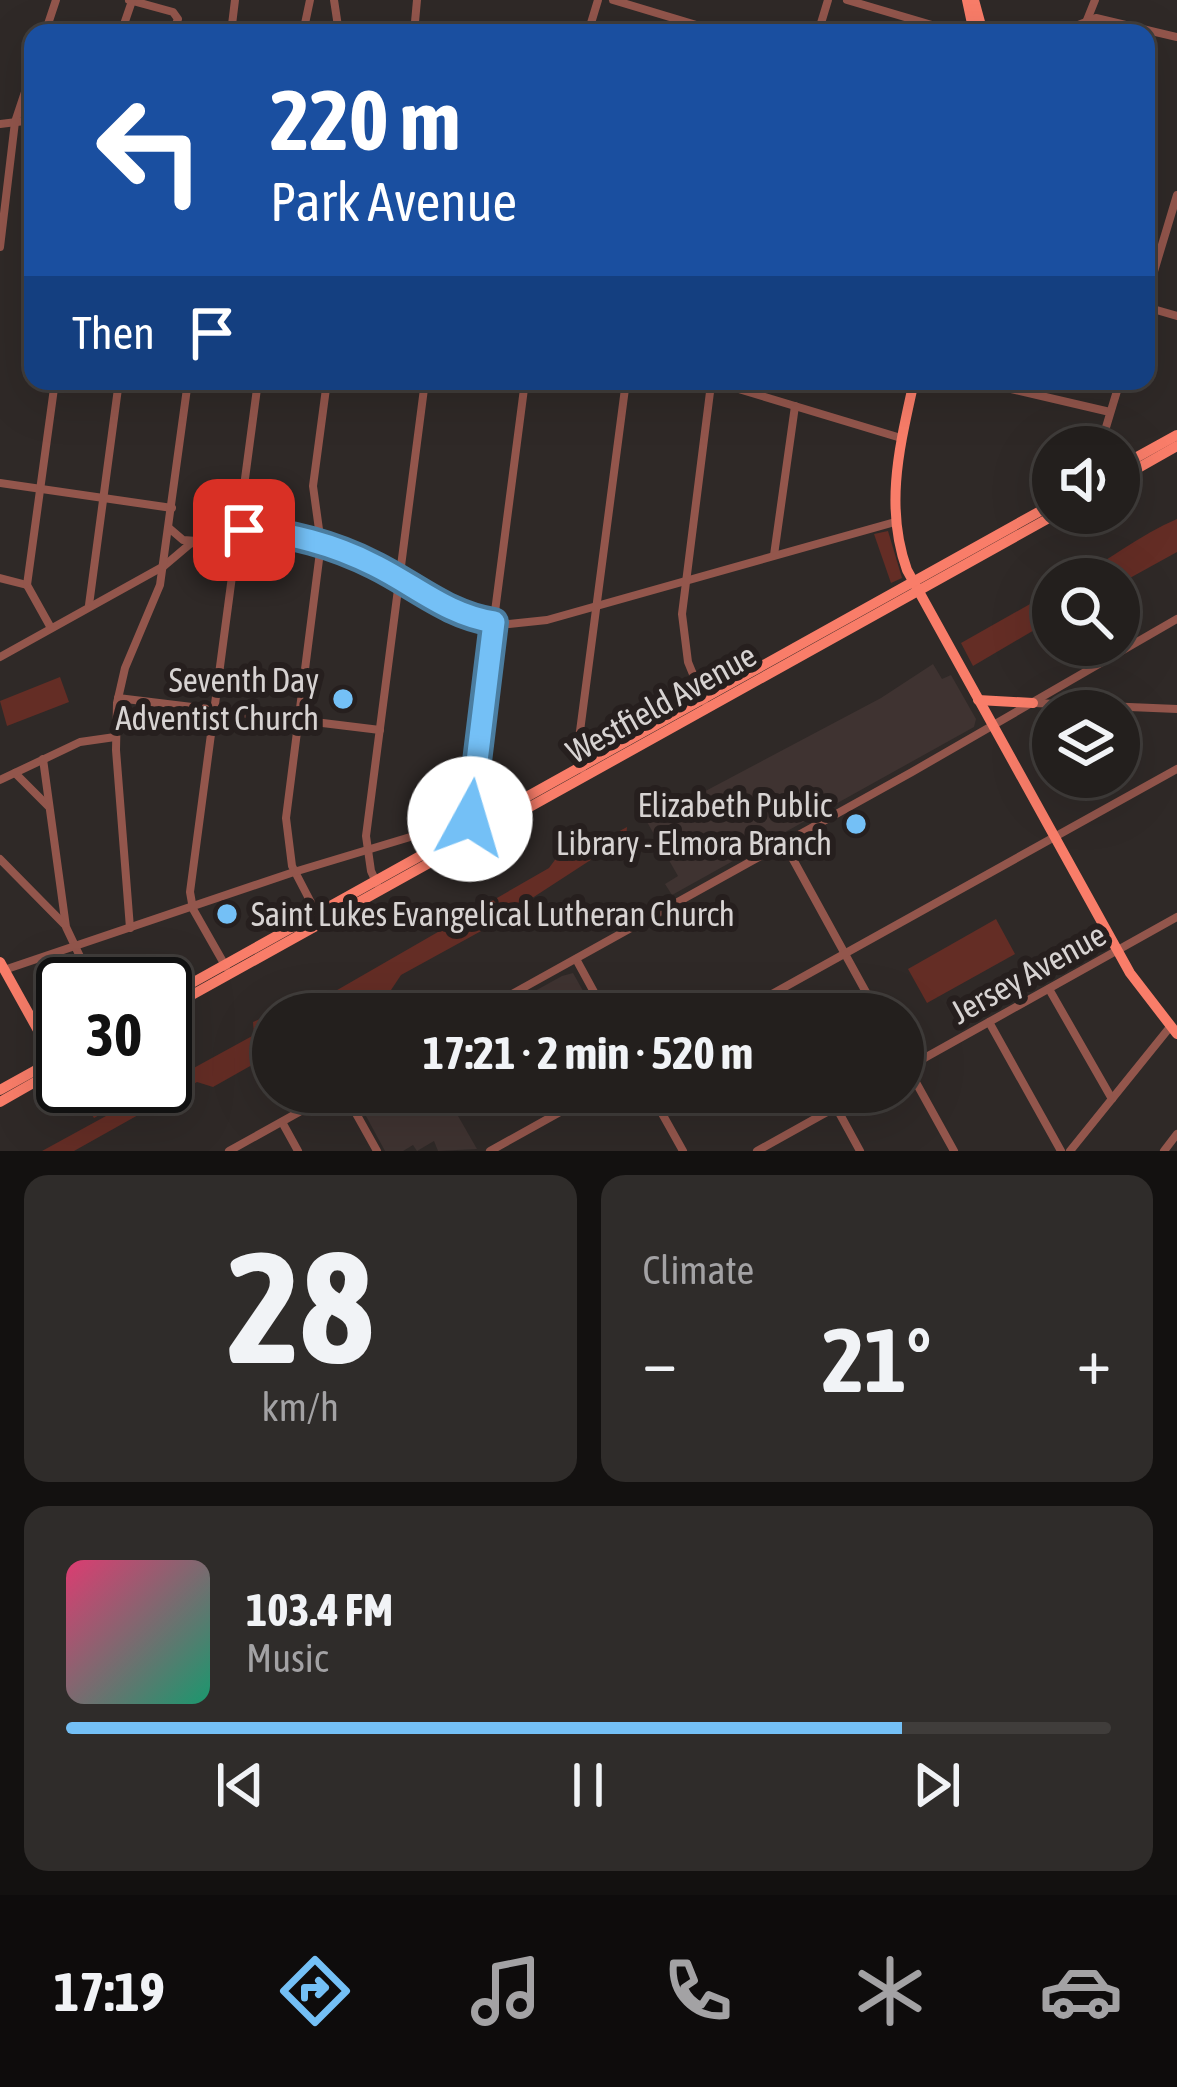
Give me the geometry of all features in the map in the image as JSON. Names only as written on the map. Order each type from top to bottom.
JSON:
[{"type":"main road","points":[[912,390],[895,482],[895,522],[916,586],[1118,950],[1174,1030]]},
{"type":"main road","points":[[1140,455],[1177,435]]},
{"type":"main road","points":[[1140,467],[1177,446]]},
{"type":"main road","name":"Westfield Avenue","points":[[192,985],[1032,519]]},
{"type":"main road","name":"Westfield Avenue","points":[[1018,529],[1032,523]]},
{"type":"main road","points":[[978,700],[1032,703]]},
{"type":"main road","points":[[2,966],[36,1022]]},
{"type":"main road","name":"Westfield Avenue","points":[[192,992],[227,969]]},
{"type":"main road","points":[[0,1090],[36,1073]]},
{"type":"main road","points":[[0,1102],[36,1078]]},
{"type":"street","points":[[131,0],[175,14],[176,24]]},
{"type":"street","points":[[614,0],[693,24]]},
{"type":"street","points":[[847,0],[928,24]]},
{"type":"street","points":[[1088,20],[1094,0]]},
{"type":"street","points":[[1079,24],[1088,20],[1122,24]]},
{"type":"street","points":[[0,247],[15,122],[24,95]]},
{"type":"street","points":[[0,124],[24,121]]},
{"type":"street","points":[[1155,273],[1176,202]]},
{"type":"street","points":[[50,628],[29,590],[54,390]]},
{"type":"street","points":[[89,607],[117,390]]},
{"type":"street","points":[[130,928],[116,737],[118,698],[164,566],[187,390]]},
{"type":"street","points":[[227,969],[192,906],[190,892],[257,390]]},
{"type":"street","points":[[319,918],[294,872],[286,818],[321,544],[313,486],[326,390]]},
{"type":"street","points":[[378,885],[366,849],[423,390]]},
{"type":"street","points":[[2,966],[74,948],[366,849],[474,827],[524,390]]},
{"type":"street","points":[[584,771],[577,754],[625,390]]},
{"type":"street","points":[[706,703],[693,678],[684,639],[686,581],[711,390]]},
{"type":"street","points":[[742,390],[902,438]]},
{"type":"street","points":[[1016,390],[1110,412]]},
{"type":"street","points":[[1106,426],[1117,390]]},
{"type":"street","points":[[774,555],[795,406]]},
{"type":"street","points":[[0,483],[172,508]]},
{"type":"street","points":[[169,528],[183,540],[198,541],[237,530],[321,544],[374,565],[457,614],[532,623],[895,522]]},
{"type":"street","points":[[0,657],[164,566],[198,541]]},
{"type":"street","points":[[0,578],[29,590]]},
{"type":"street","points":[[1055,690],[1177,619]]},
{"type":"street","points":[[118,698],[380,730]]},
{"type":"street","points":[[514,993],[1032,704]]},
{"type":"street","points":[[1140,708],[1177,710]]},
{"type":"street","points":[[0,780],[87,740],[116,737]]},
{"type":"street","points":[[43,759],[66,926],[79,957]]},
{"type":"street","points":[[774,993],[1177,769]]},
{"type":"street","points":[[15,772],[51,809]]},
{"type":"street","points":[[784,844],[866,993]]},
{"type":"street","points":[[0,859],[66,926]]},
{"type":"street","name":"Jersey Avenue","points":[[924,1055],[1177,917]]},
{"type":"street","points":[[576,959],[595,993]]},
{"type":"street","points":[[1048,988],[1112,1099]]},
{"type":"street","points":[[989,1022],[1065,1151],[1174,1030]]},
{"type":"street","points":[[924,1098],[955,1151]]},
{"type":"street","points":[[229,1151],[298,1113]]},
{"type":"street","points":[[356,1113],[377,1151]]},
{"type":"street","points":[[490,1151],[558,1113]]},
{"type":"street","points":[[662,1113],[683,1151]]},
{"type":"street","points":[[757,1151],[827,1113]]},
{"type":"street","points":[[839,1113],[860,1151]]},
{"type":"street","points":[[282,1122],[298,1151]]},
{"type":"street","points":[[1163,1151],[1177,1134]]},
{"type":"shaded area","points":[[1177,519],[1177,552],[1140,572],[1140,558],[1109,558]]},
{"type":"shaded area","points":[[888,531],[902,578],[891,583],[874,534]]},
{"type":"shaded area","points":[[1032,603],[1032,631],[973,666],[961,643]]},
{"type":"shaded area","points":[[933,664],[942,679],[951,675],[976,719],[974,727],[672,895],[665,884],[678,876],[647,822],[881,698]]},
{"type":"shaded area","points":[[60,677],[69,702],[7,726],[0,701]]},
{"type":"shaded area","points":[[627,827],[626,837],[483,930],[401,975],[391,990],[332,993],[549,868],[560,853],[601,841]]},
{"type":"shaded area","points":[[996,919],[1015,954],[927,1003],[908,969]]},
{"type":"shaded area","points":[[573,973],[584,993],[531,993]]},
{"type":"shaded area","points":[[252,1036],[252,1065],[213,1087],[192,1085],[192,1069]]},
{"type":"shaded area","points":[[111,1113],[142,1113],[74,1151],[42,1151]]},
{"type":"shaded area","points":[[456,1113],[477,1149],[438,1151],[434,1141],[417,1151],[413,1145],[403,1151],[385,1151],[366,1116]]},
{"type":"place","name":"Seventh Day Adventist Church","points":[[343,699]]},
{"type":"place","name":"Elizabeth Public Library - Elmora Branch","points":[[856,824]]},
{"type":"place","name":"Saint Lukes Evangelical Lutheran Church","points":[[227,914]]},
{"type":"route","points":[[244,530],[338,550],[464,616],[494,622],[470,819]]}]
